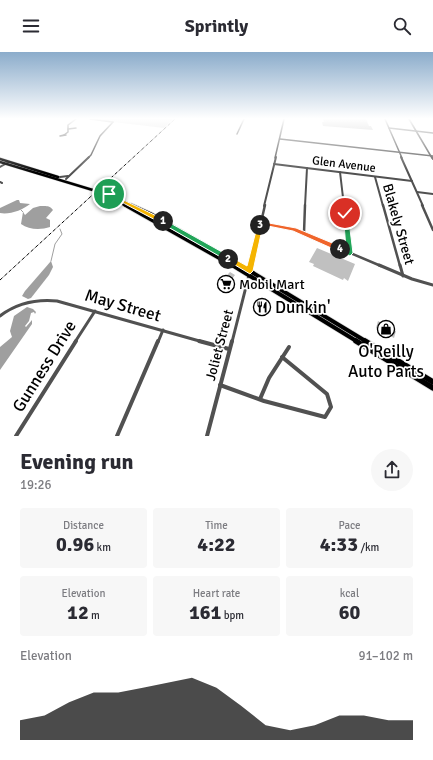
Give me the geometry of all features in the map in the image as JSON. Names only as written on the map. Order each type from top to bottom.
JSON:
[{"type":"main road","points":[[0,160],[92,190],[121,202],[249,273],[433,388]]},
{"type":"main road","points":[[7,163],[60,178],[67,178],[133,205],[433,382]]},
{"type":"street","points":[[67,178],[91,155],[100,137]]},
{"type":"street","points":[[393,137],[433,230]]},
{"type":"street","points":[[420,137],[432,157]]},
{"type":"street","points":[[280,139],[432,157]]},
{"type":"street","name":"Joliet Street","points":[[207,436],[249,273],[280,139]]},
{"type":"street","points":[[0,167],[7,163]]},
{"type":"street","name":"Glen Avenue","points":[[274,164],[412,182]]},
{"type":"street","points":[[304,233],[307,168]]},
{"type":"street","points":[[340,172],[350,253]]},
{"type":"street","name":"Blakely Street","points":[[375,177],[403,276]]},
{"type":"street","points":[[416,192],[433,194]]},
{"type":"street","points":[[261,223],[289,228],[304,233],[403,276],[433,285]]},
{"type":"street","name":"May Street","points":[[0,316],[9,309],[30,302],[52,300],[229,349]]},
{"type":"street","name":"Gunness Drive","points":[[16,436],[47,383],[95,311]]},
{"type":"street","points":[[117,436],[163,330]]},
{"type":"street","points":[[260,399],[264,384],[289,347]]},
{"type":"street","points":[[220,385],[309,414],[325,417],[330,409],[330,402],[327,394],[282,357]]},
{"type":"shaded area","points":[[19,200],[20,203],[30,204],[16,212],[0,213],[0,208]]},
{"type":"shaded area","points":[[46,206],[52,208],[53,210],[46,218],[50,220],[50,227],[35,229],[21,224],[23,212],[25,215],[33,208]]},
{"type":"shaded area","points":[[51,261],[53,267],[49,275],[31,298],[28,299],[22,296],[25,291]]},
{"type":"shaded area","points":[[27,307],[36,312],[35,314],[34,312],[31,313],[29,321],[25,326],[26,327],[32,320],[32,324],[0,370],[0,347],[12,337],[10,331],[14,316]]},
{"type":"building","points":[[317,248],[355,264],[348,281],[313,266],[314,264],[309,262]]},
{"type":"building","points":[[230,272],[235,275],[229,283],[230,285],[224,288],[221,284]]},
{"type":"building","name":"O'Reilly Auto Parts","points":[[378,321],[396,331],[394,338],[376,328]]},
{"type":"waterway","points":[[51,261],[55,244],[62,234],[60,229]]},
{"type":"railway","points":[[0,280],[156,137]]},
{"type":"place","name":"Mobil Mart","points":[[226,284]]},
{"type":"place","name":"Dunkin'","points":[[262,307]]},
{"type":"place","name":"O'Reilly Auto Parts","points":[[386,329]]},
{"type":"route","points":[[109,194],[130,203],[250,271],[261,223],[296,230],[350,253],[345,213]]}]
